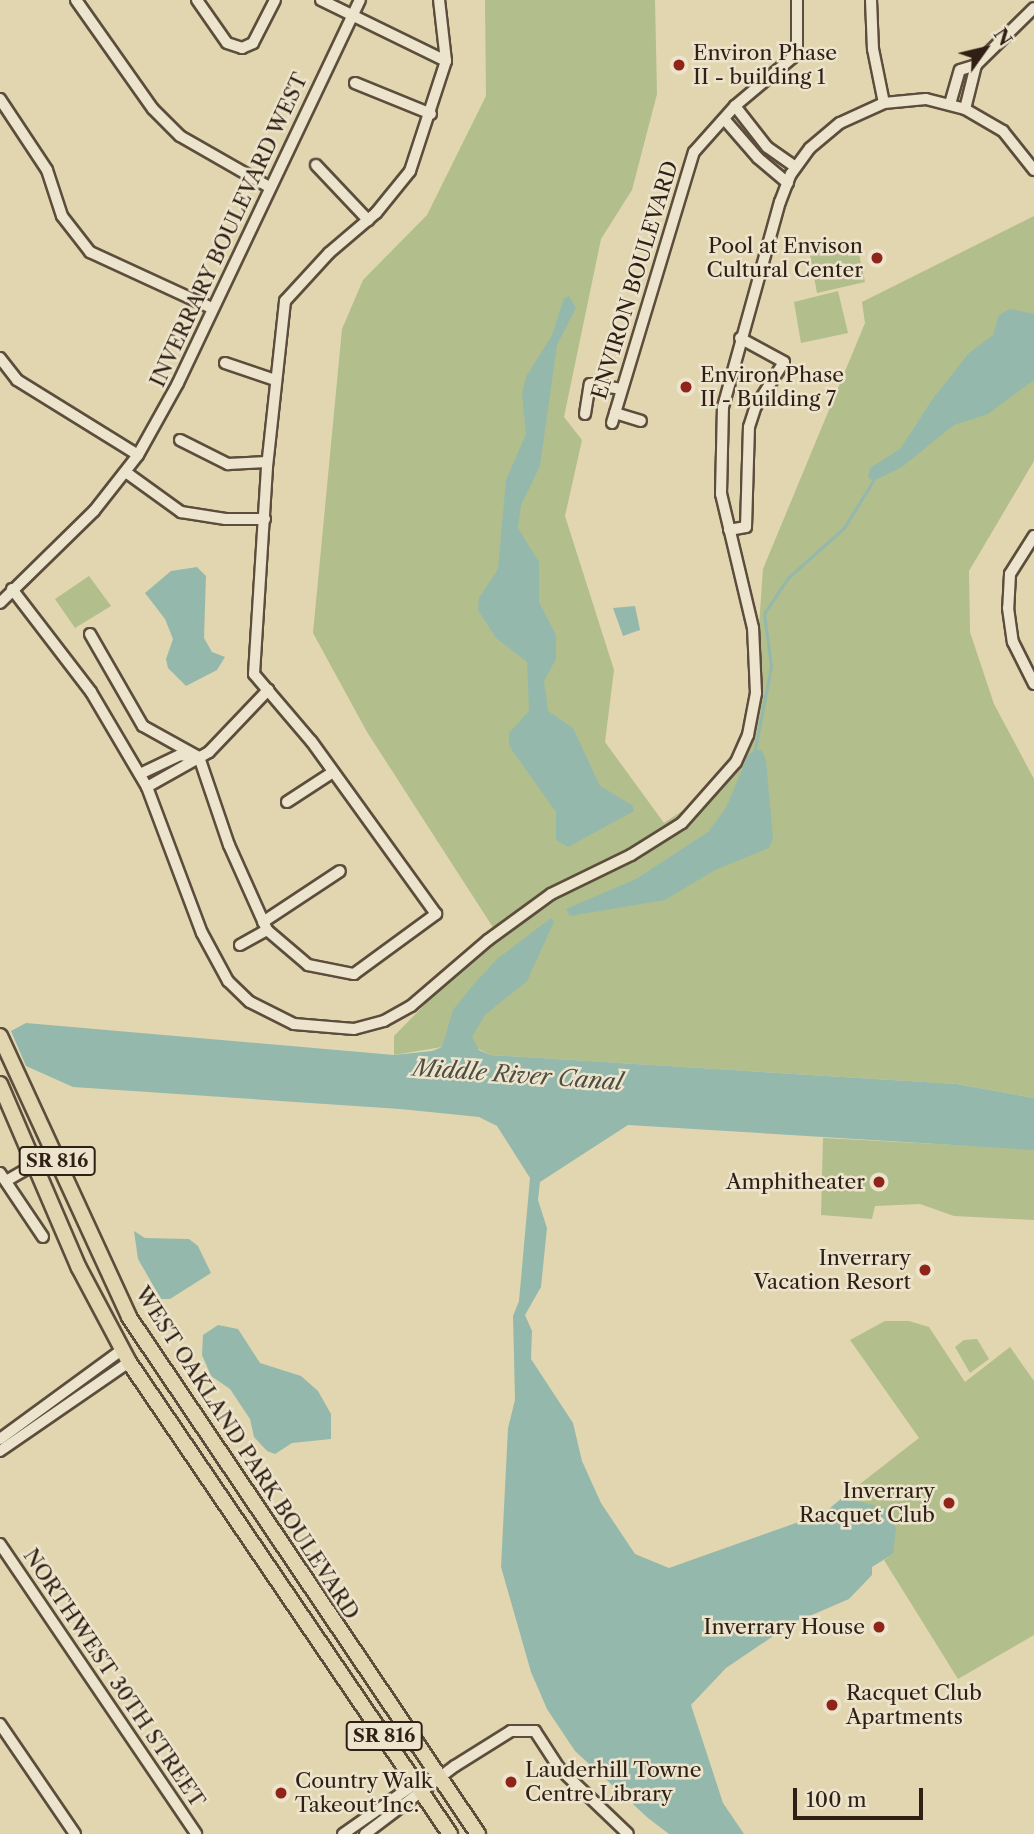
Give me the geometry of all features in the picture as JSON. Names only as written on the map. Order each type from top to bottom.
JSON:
[{"type":"main road","name":"WEST OAKLAND PARK BOULEVARD","points":[[0,1036],[129,1317],[478,1834]]},
{"type":"main road","name":"WEST OAKLAND PARK BOULEVARD","points":[[0,1084],[89,1289],[126,1355],[450,1834]]},
{"type":"main road","points":[[254,1544],[290,1559]]},
{"type":"main road","points":[[276,1577],[285,1574],[307,1583]]},
{"type":"street","points":[[76,0],[153,109],[180,136],[269,187]]},
{"type":"street","points":[[197,0],[228,43],[242,48],[253,43],[275,0]]},
{"type":"street","points":[[321,0],[446,61]]},
{"type":"street","name":"INVERRARY BOULEVARD WEST","points":[[0,603],[94,511],[127,473],[138,455],[178,383],[360,0]]},
{"type":"street","points":[[90,634],[143,726],[199,757],[265,926],[308,965],[354,974],[436,914],[333,772],[254,674],[267,462],[285,301],[368,220],[410,171],[446,61],[439,0]]},
{"type":"street","name":"ENVIRON BOULEVARD","points":[[641,421],[614,418],[694,152],[717,131],[735,106],[792,58],[797,45],[797,0]]},
{"type":"street","points":[[871,0],[873,49],[884,103]]},
{"type":"street","points":[[950,104],[960,70],[976,65],[1034,8]]},
{"type":"street","points":[[965,109],[976,65]]},
{"type":"street","points":[[355,83],[430,114]]},
{"type":"street","points":[[0,99],[47,170],[62,216],[90,252],[212,308]]},
{"type":"street","points":[[12,589],[91,692],[148,788],[202,933],[228,981],[250,1002],[294,1024],[354,1029],[384,1021],[411,1006],[488,940],[551,894],[631,855],[682,823],[725,778],[748,736],[756,693],[753,628],[729,530],[719,454],[723,407],[740,338],[788,183],[810,148],[840,123],[884,103],[926,99],[965,109],[1011,137],[1034,170]]},
{"type":"street","points":[[735,106],[767,147],[796,167]]},
{"type":"street","points":[[725,120],[774,174],[788,183]]},
{"type":"street","points":[[316,165],[368,220]]},
{"type":"street","points":[[729,530],[746,527],[749,427],[756,406],[784,362],[740,338]]},
{"type":"street","points":[[0,358],[17,380],[138,455]]},
{"type":"street","points":[[225,363],[275,380]]},
{"type":"street","points":[[585,414],[590,384],[622,389]]},
{"type":"street","points":[[180,440],[228,464],[267,462]]},
{"type":"street","points":[[127,473],[181,512],[225,519],[265,519]]},
{"type":"street","points":[[1034,536],[1010,574],[1013,642],[1034,684]]},
{"type":"street","name":"INVERRARY BOULEVARD WEST","points":[[0,594],[12,589]]},
{"type":"street","points":[[148,788],[188,768],[268,690]]},
{"type":"street","points":[[140,774],[180,755],[199,757]]},
{"type":"street","points":[[287,803],[333,772]]},
{"type":"street","points":[[240,945],[340,871]]},
{"type":"street","points":[[34,1165],[3,1177],[43,1237]]},
{"type":"street","points":[[0,1439],[126,1355]]},
{"type":"street","points":[[0,1451],[126,1355]]},
{"type":"street","name":"NORTHWEST 30TH STREET","points":[[0,1544],[196,1834]]},
{"type":"street","points":[[0,1724],[75,1834]]},
{"type":"street","points":[[347,1832],[511,1731],[535,1731],[559,1769],[628,1834]]},
{"type":"street","points":[[365,1834],[420,1788]]},
{"type":"green space","points":[[485,0],[655,0],[657,94],[632,190],[601,239],[564,417],[582,440],[565,516],[614,670],[605,742],[664,823],[700,799],[751,739],[763,569],[865,323],[862,302],[1034,216],[1034,461],[969,571],[970,632],[994,704],[1034,779],[1034,1098],[957,1084],[490,1055],[479,1049],[442,1047],[394,1055],[394,1036],[496,932],[367,732],[313,633],[342,329],[363,280],[427,215],[486,96]]},
{"type":"green space","points":[[856,240],[865,282],[817,293],[809,250]]},
{"type":"green space","points":[[838,291],[848,333],[801,343],[794,302]]},
{"type":"green space","points":[[89,576],[111,606],[75,628],[55,599]]},
{"type":"green space","points":[[823,1138],[1034,1149],[1034,1220],[954,1216],[920,1204],[875,1206],[872,1219],[821,1215]]},
{"type":"green space","name":"Inverrary Racquet Club","points":[[885,1321],[909,1321],[929,1327],[965,1382],[1010,1347],[1034,1381],[1034,1635],[958,1679],[884,1560],[893,1554],[842,1498],[919,1438],[850,1340]]},
{"type":"green space","points":[[977,1339],[989,1359],[970,1373],[955,1347],[964,1340]]},
{"type":"water","points":[[569,296],[576,308],[557,345],[540,466],[521,505],[518,528],[539,562],[539,602],[556,635],[556,659],[544,681],[548,711],[573,728],[600,786],[632,805],[634,811],[568,847],[556,840],[556,812],[509,746],[509,733],[529,711],[527,662],[496,638],[478,610],[479,598],[498,569],[506,480],[526,434],[522,393],[526,377],[552,335],[564,298]]},
{"type":"water","points":[[1010,309],[1034,314],[1034,380],[988,414],[954,425],[902,467],[873,481],[868,477],[870,468],[900,449],[934,397],[969,353],[993,335],[999,315]]},
{"type":"water","points":[[197,567],[206,576],[204,638],[212,652],[225,657],[217,670],[186,686],[168,668],[166,659],[173,639],[165,619],[145,593],[171,571]]},
{"type":"water","points":[[635,606],[640,630],[623,636],[613,608]]},
{"type":"water","points":[[755,750],[762,750],[766,761],[773,838],[769,848],[715,870],[665,900],[570,916],[566,909],[636,879],[708,832],[726,808],[748,755]]},
{"type":"water","name":"Middle River Canal","points":[[551,918],[554,922],[527,981],[485,1015],[472,1037],[479,1050],[490,1055],[957,1084],[1034,1098],[1034,1150],[628,1125],[540,1182],[538,1200],[547,1228],[541,1287],[525,1315],[532,1331],[531,1359],[573,1423],[582,1461],[601,1503],[635,1554],[669,1568],[824,1513],[842,1498],[886,1508],[896,1528],[893,1554],[872,1567],[872,1575],[849,1599],[791,1624],[726,1668],[691,1705],[723,1803],[744,1834],[669,1834],[575,1751],[547,1709],[531,1672],[501,1567],[508,1428],[515,1400],[513,1316],[519,1301],[530,1178],[497,1126],[479,1117],[400,1109],[73,1087],[26,1066],[11,1031],[26,1023],[394,1055],[432,1051],[442,1047],[453,1010],[474,984],[497,959]]},
{"type":"water","points":[[134,1231],[145,1238],[189,1239],[198,1246],[211,1273],[170,1299],[161,1299],[138,1259]]},
{"type":"water","points":[[218,1325],[238,1329],[260,1363],[301,1376],[318,1391],[331,1414],[331,1439],[292,1443],[275,1454],[267,1451],[254,1437],[250,1419],[230,1389],[211,1376],[202,1355],[203,1335]]},
{"type":"waterway","points":[[755,750],[771,667],[764,614],[788,578],[844,528],[873,481]]},
{"type":"place","name":"Environ Phase II - building 1","points":[[679,65]]},
{"type":"place","name":"Pool at Envison Cultural Center","points":[[877,258]]},
{"type":"place","name":"Environ Phase II - Building 7","points":[[686,387]]},
{"type":"place","name":"Amphitheater","points":[[879,1182]]},
{"type":"place","name":"Inverrary Vacation Resort","points":[[925,1270]]},
{"type":"place","name":"Inverrary Racquet Club","points":[[949,1503]]},
{"type":"place","name":"Inverrary House","points":[[879,1627]]},
{"type":"place","name":"Racquet Club Apartments","points":[[832,1705]]},
{"type":"place","name":"Lauderhill Towne Centre Library","points":[[511,1782]]},
{"type":"place","name":"Country Walk Takeout Inc.","points":[[281,1793]]}]
